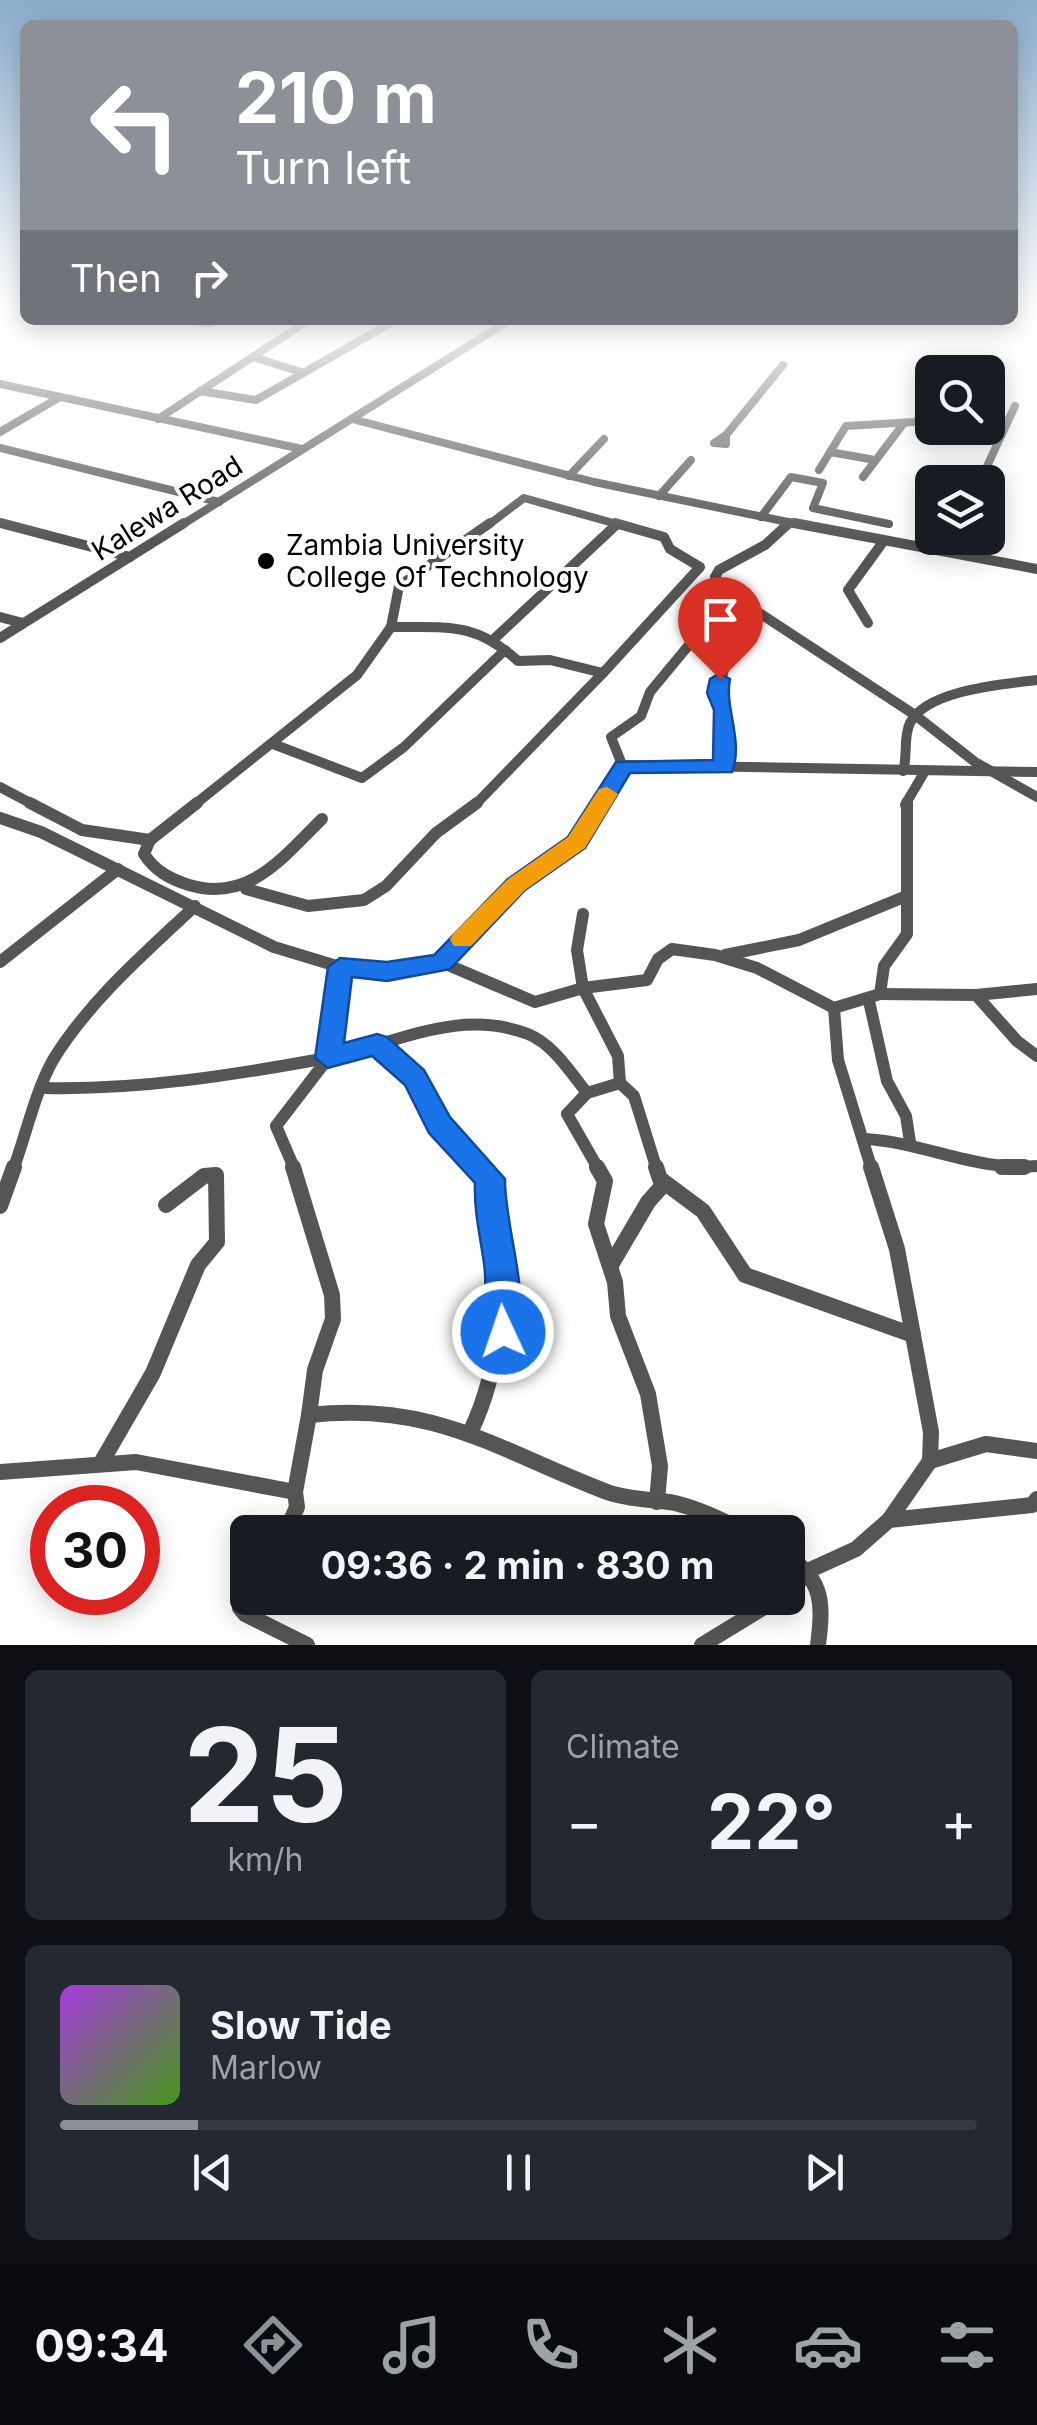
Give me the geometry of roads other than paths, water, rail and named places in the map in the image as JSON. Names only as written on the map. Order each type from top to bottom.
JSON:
[{"type":"street","points":[[17,388],[302,450]]},
{"type":"street","points":[[158,418],[205,388]]},
{"type":"street","points":[[200,391],[250,402],[277,388]]},
{"type":"street","name":"Kalewa Road","points":[[0,638],[401,388]]},
{"type":"street","points":[[726,435],[764,388]]},
{"type":"street","points":[[0,432],[60,397]]},
{"type":"street","points":[[988,465],[1014,406]]},
{"type":"street","points":[[352,418],[569,476],[883,542],[1037,569]]},
{"type":"street","points":[[819,470],[850,424],[904,424],[915,419]]},
{"type":"street","points":[[863,477],[904,424]]},
{"type":"street","points":[[569,476],[604,439]]},
{"type":"street","points":[[0,448],[219,502]]},
{"type":"street","points":[[830,452],[875,460]]},
{"type":"street","points":[[660,496],[691,460]]},
{"type":"street","points":[[761,517],[792,476],[823,484],[813,508],[889,524]]},
{"type":"street","points":[[528,498],[668,539],[670,549],[700,567],[469,810],[441,829],[404,875],[356,903],[297,907],[246,889],[211,891],[154,870],[144,854],[150,840],[357,675],[391,627],[399,586],[528,498]]},
{"type":"street","points":[[0,523],[130,557]]},
{"type":"street","points":[[789,523],[765,544],[719,570],[715,577],[718,586],[915,715],[991,772],[1037,797]]},
{"type":"street","points":[[494,639],[616,525]]},
{"type":"street","points":[[868,622],[850,600],[848,590],[883,542]]},
{"type":"street","points":[[623,766],[611,737],[641,716],[650,692],[713,616],[705,601],[718,586]]},
{"type":"street","points":[[724,767],[724,710],[717,693],[720,679],[728,656],[759,616]]},
{"type":"street","points":[[0,617],[23,624]]},
{"type":"street","points":[[391,627],[450,626],[494,639],[518,661],[550,660],[602,674]]},
{"type":"street","points":[[273,744],[362,778],[404,747],[505,650]]},
{"type":"street","points":[[902,771],[908,728],[915,715],[952,696],[1037,680]]},
{"type":"street","points":[[623,766],[1037,772]]},
{"type":"street","points":[[441,962],[517,884],[576,842],[623,766]]},
{"type":"street","points":[[910,1142],[906,1116],[887,1081],[875,997],[884,966],[904,945],[909,839],[904,807],[925,771]]},
{"type":"street","points":[[0,788],[82,830],[150,840]]},
{"type":"street","points":[[0,818],[118,869],[274,948],[340,967],[387,972],[441,962],[535,1002],[583,988],[647,980],[658,959],[672,949],[725,955],[777,976],[834,1008],[875,997],[1037,989]]},
{"type":"street","points":[[246,889],[322,819]]},
{"type":"street","points":[[0,962],[118,869]]},
{"type":"street","points":[[725,955],[788,944],[904,897]]},
{"type":"street","points":[[0,1206],[51,1064],[84,1016],[195,906]]},
{"type":"street","points":[[584,914],[577,950],[583,988],[618,1056],[620,1083],[634,1096],[664,1184],[703,1211],[745,1276],[913,1335]]},
{"type":"street","points":[[293,1515],[315,1370],[333,1319],[332,1295],[298,1178],[276,1126],[328,1058],[340,967]]},
{"type":"street","points":[[976,995],[1017,1041],[1037,1056]]},
{"type":"street","points":[[805,1575],[856,1549],[889,1520],[930,1460],[932,1432],[897,1250],[866,1139],[838,1060],[834,1008]]},
{"type":"street","points":[[45,1088],[111,1089],[328,1058],[398,1034],[450,1023],[531,1035],[587,1093]]},
{"type":"street","points":[[377,1044],[415,1078],[440,1125],[490,1179],[489,1214],[500,1265],[503,1332],[492,1389],[470,1433]]},
{"type":"street","points":[[620,1083],[587,1093],[567,1114],[605,1180],[596,1224],[611,1265],[618,1316],[648,1394],[660,1466],[656,1502]]},
{"type":"street","points":[[866,1139],[910,1142],[1001,1170],[1037,1166]]},
{"type":"street","points":[[101,1463],[153,1373],[198,1265],[218,1242],[216,1174],[204,1176],[166,1205]]},
{"type":"street","points":[[611,1265],[664,1184]]},
{"type":"street","points":[[309,1415],[387,1409],[418,1414],[611,1494],[710,1515]]},
{"type":"street","points":[[930,1460],[986,1444],[1037,1451]]},
{"type":"street","points":[[0,1472],[101,1463],[165,1466],[296,1492]]},
{"type":"street","points":[[889,1520],[1032,1505],[1037,1499]]},
{"type":"street","points":[[805,1567],[822,1588],[818,1645]]},
{"type":"street","points":[[246,1615],[307,1645]]},
{"type":"street","points":[[702,1645],[751,1615]]},
{"type":"place","name":"Zambia University College Of Technology","points":[[266,561]]}]
